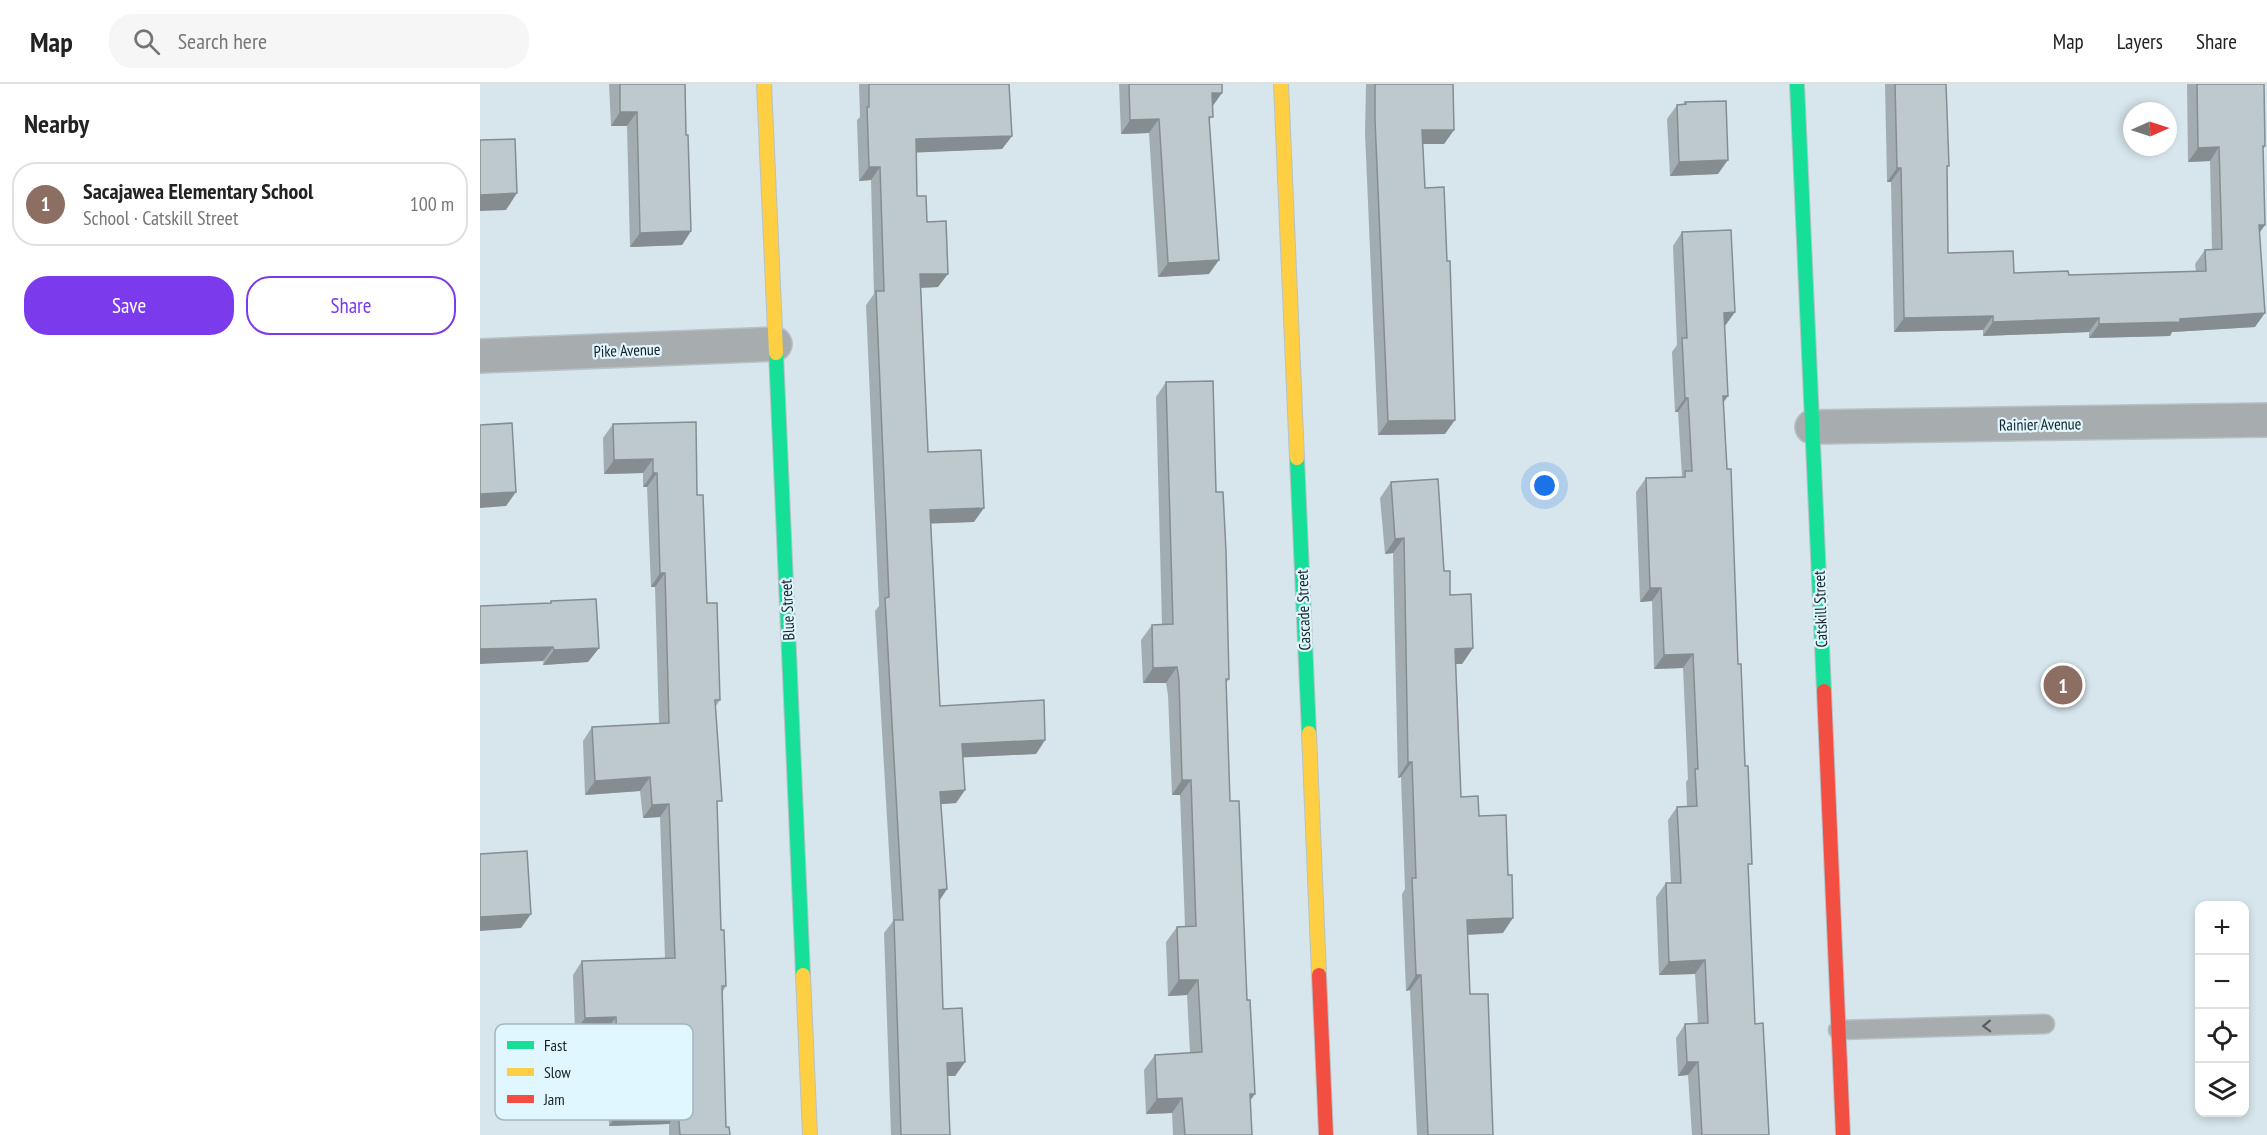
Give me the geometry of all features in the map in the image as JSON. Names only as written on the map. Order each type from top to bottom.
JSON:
[{"type":"street","name":"Blue Street","points":[[764,84],[810,1135]]},
{"type":"street","name":"Cascade Street","points":[[1281,84],[1326,1135]]},
{"type":"street","name":"Catskill Street","points":[[1797,84],[1842,1135]]},
{"type":"street","name":"Pike Avenue","points":[[480,356],[775,344]]},
{"type":"street","name":"Rainier Avenue","points":[[1812,427],[2267,420]]},
{"type":"lane","points":[[1838,1030],[2045,1024]]},
{"type":"building","points":[[620,84],[685,84],[691,231],[640,233],[637,112],[620,112]]},
{"type":"building","points":[[869,84],[1009,84],[1012,136],[916,139],[917,196],[926,196],[927,222],[946,221],[948,274],[920,274],[928,452],[981,450],[984,508],[930,510],[940,706],[1044,700],[1045,740],[962,744],[965,790],[940,792],[947,889],[939,890],[943,1009],[962,1008],[965,1062],[947,1063],[950,1135],[901,1135],[894,920],[903,920],[885,598],[889,597],[876,291],[884,291],[880,167],[869,167],[867,107],[869,107]]},
{"type":"building","points":[[1129,84],[1222,84],[1222,93],[1212,93],[1213,117],[1209,117],[1219,260],[1168,263],[1159,119],[1130,120]]},
{"type":"building","points":[[1375,84],[1453,84],[1454,130],[1422,130],[1425,188],[1444,187],[1447,261],[1450,261],[1455,420],[1388,421]]},
{"type":"building","points":[[1895,84],[1946,84],[1949,166],[1947,166],[1948,253],[2013,251],[2014,273],[2068,271],[2069,275],[2206,271],[2205,250],[2222,249],[2219,147],[2198,148],[2197,84],[2264,84],[2265,225],[2259,225],[2265,313],[2180,319],[2180,322],[2099,324],[2099,318],[1993,322],[1993,316],[1904,318],[1901,168],[1897,168]]},
{"type":"building","points":[[1726,101],[1728,160],[1679,162],[1677,105],[1686,104],[1685,102]]},
{"type":"building","points":[[515,139],[517,193],[480,195],[480,140]]},
{"type":"building","points":[[1731,230],[1735,312],[1724,313],[1728,396],[1723,396],[1727,469],[1731,469],[1738,664],[1741,664],[1745,766],[1748,766],[1752,864],[1748,864],[1755,1024],[1763,1023],[1769,1135],[1702,1135],[1698,1062],[1687,1062],[1685,1024],[1708,1023],[1705,960],[1669,962],[1666,883],[1681,883],[1677,807],[1697,806],[1695,769],[1698,769],[1693,654],[1664,655],[1661,588],[1650,588],[1646,478],[1685,477],[1685,471],[1692,471],[1682,338],[1687,338],[1682,232]]},
{"type":"building","points":[[1213,381],[1216,492],[1223,492],[1226,551],[1229,679],[1226,679],[1230,801],[1239,801],[1247,1000],[1250,1000],[1255,1094],[1250,1094],[1252,1135],[1185,1135],[1182,1098],[1157,1099],[1155,1055],[1202,1052],[1198,980],[1179,980],[1177,927],[1196,926],[1191,780],[1182,780],[1179,680],[1177,667],[1153,668],[1152,625],[1173,624],[1166,382]]},
{"type":"building","points":[[696,422],[697,495],[703,495],[707,603],[717,603],[720,700],[715,700],[722,801],[717,801],[721,930],[724,930],[726,986],[722,986],[726,1127],[729,1127],[730,1135],[680,1135],[679,1120],[693,1120],[693,1024],[616,1024],[616,1017],[585,1018],[582,961],[675,958],[669,804],[652,805],[650,777],[595,781],[592,727],[669,723],[665,573],[660,573],[657,473],[653,473],[653,459],[614,460],[613,424]]},
{"type":"building","points":[[512,423],[516,492],[480,494],[480,425]]},
{"type":"building","points":[[1438,479],[1444,571],[1450,571],[1450,595],[1471,594],[1473,648],[1455,649],[1461,797],[1478,796],[1479,816],[1506,815],[1508,875],[1512,875],[1513,918],[1467,920],[1470,994],[1488,994],[1493,1135],[1428,1135],[1421,975],[1416,975],[1412,878],[1416,878],[1412,762],[1408,762],[1404,538],[1395,539],[1391,482]]},
{"type":"building","points":[[596,599],[599,648],[480,649],[480,606]]},
{"type":"building","points":[[527,851],[531,914],[480,917],[480,854]]},
{"type":"traffic: fast","points":[[1797,84],[1824,691]]},
{"type":"traffic: fast","points":[[776,353],[803,975]]},
{"type":"traffic: fast","points":[[1297,458],[1309,733]]},
{"type":"traffic: slow","points":[[764,84],[776,353]]},
{"type":"traffic: slow","points":[[1281,84],[1297,458]]},
{"type":"traffic: slow","points":[[1309,733],[1319,975]]},
{"type":"traffic: slow","points":[[803,975],[810,1135]]},
{"type":"traffic: jam","points":[[1824,691],[1843,1135]]},
{"type":"traffic: jam","points":[[1319,975],[1326,1135]]},
{"type":"place","name":"Sacajawea Elementary School","points":[[2063,685]]}]
